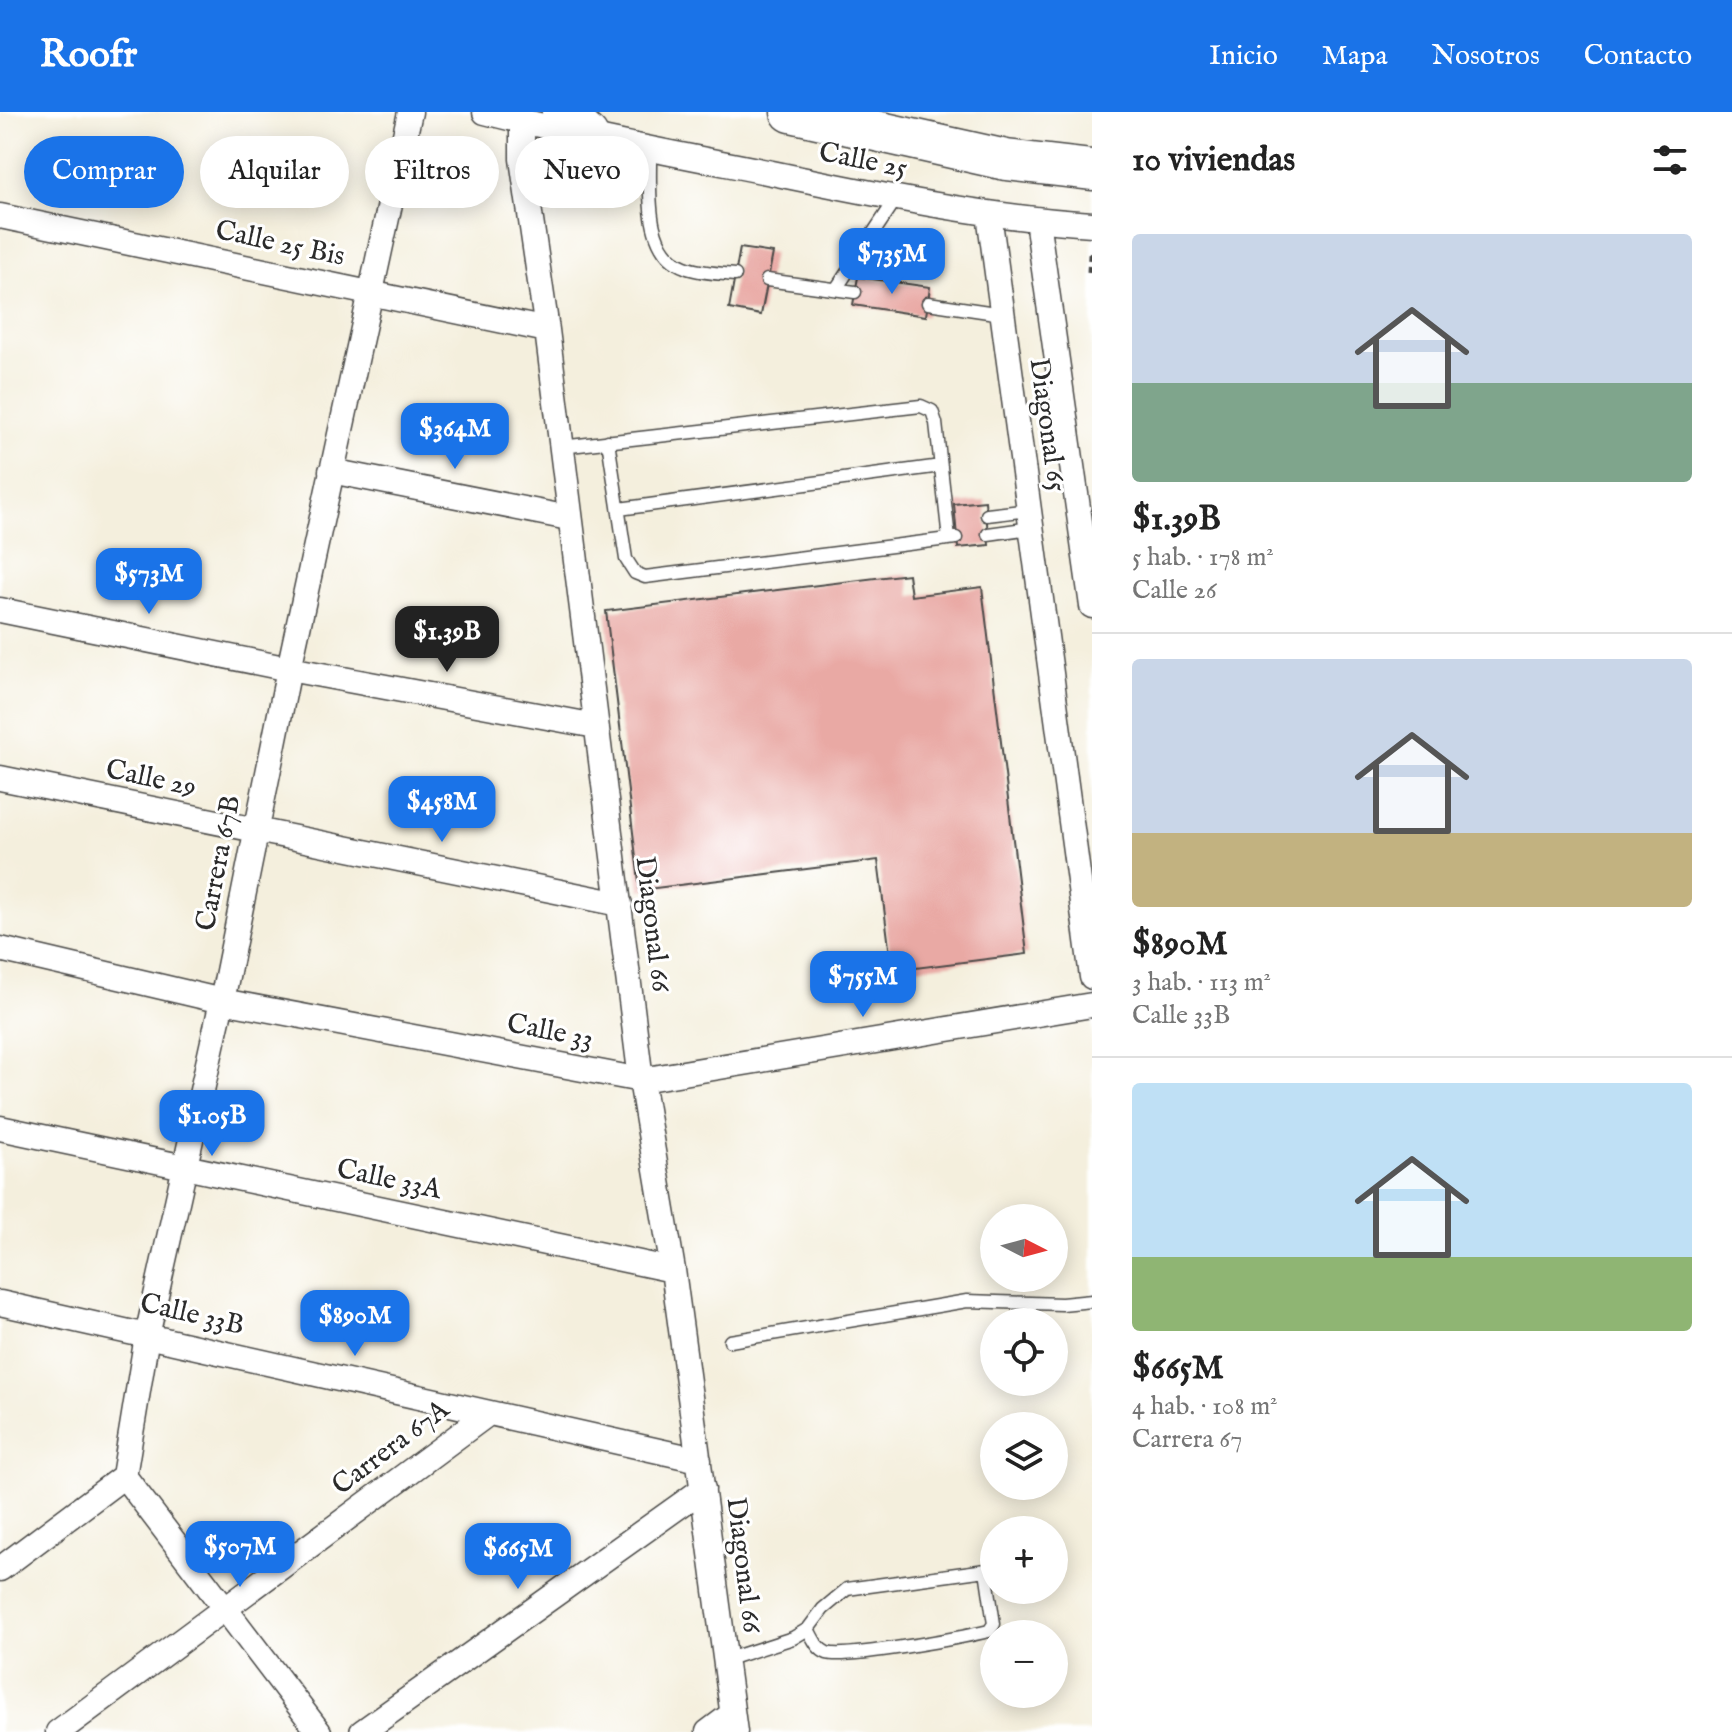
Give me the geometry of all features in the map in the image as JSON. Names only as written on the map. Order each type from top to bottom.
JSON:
[{"type":"highway","points":[[791,112],[1006,160],[1092,170]]},
{"type":"street","name":"Carrera 67B","points":[[124,1476],[147,1336],[222,1001],[289,669],[410,112]]},
{"type":"street","name":"Calle 25","points":[[485,112],[522,121],[575,124],[650,148],[896,199],[989,214],[1092,224]]},
{"type":"street","name":"Diagonal 66","points":[[522,121],[522,159],[547,330],[641,1080],[673,1270],[733,1723]]},
{"type":"street","name":"Diagonal 65","points":[[989,214],[1092,977]]},
{"type":"street","name":"Calle 25 Bis","points":[[0,216],[547,330]]},
{"type":"street","name":"Diagonal 65","points":[[1037,220],[1092,606]]},
{"type":"street","points":[[331,471],[569,518]]},
{"type":"street","points":[[0,610],[289,669],[596,726]]},
{"type":"street","name":"Calle 29","points":[[0,778],[620,904]]},
{"type":"street","name":"Calle 33","points":[[0,949],[222,1001],[641,1080],[1092,1005]]},
{"type":"street","name":"Calle 33A","points":[[0,1128],[673,1270]]},
{"type":"street","name":"Calle 33B","points":[[0,1303],[699,1460]]},
{"type":"street","name":"Carrera 67A","points":[[58,1732],[489,1413]]},
{"type":"street","points":[[0,1569],[124,1476],[319,1732]]},
{"type":"street","points":[[362,1732],[703,1489]]},
{"type":"street","points":[[708,1732],[733,1723]]},
{"type":"lane","points":[[650,148],[653,230],[660,247],[669,258],[686,268],[735,275]]},
{"type":"lane","points":[[836,289],[896,199]]},
{"type":"lane","points":[[767,280],[855,292]]},
{"type":"lane","points":[[928,303],[1002,314]]},
{"type":"lane","points":[[561,447],[608,441],[921,406],[932,411],[935,417],[953,538],[645,577],[635,573],[626,559],[608,441]]},
{"type":"lane","points":[[619,509],[941,466]]},
{"type":"lane","points":[[987,515],[1030,519]]},
{"type":"lane","points":[[988,534],[1030,519]]},
{"type":"lane","points":[[730,1341],[967,1301],[1062,1304],[1092,1301]]},
{"type":"lane","points":[[725,1660],[793,1638],[808,1629],[823,1609],[847,1589],[986,1570],[994,1624],[989,1631],[874,1651],[829,1654],[818,1647],[808,1629]]},
{"type":"path","points":[[1089,272],[1092,256]]},
{"type":"building","points":[[740,248],[773,253],[761,315],[729,309]]},
{"type":"building","points":[[858,277],[930,287],[926,316],[853,305]]},
{"type":"building","points":[[985,501],[989,545],[958,548],[954,504]]},
{"type":"building","points":[[908,574],[911,596],[982,587],[1027,954],[892,971],[878,860],[640,890],[606,611]]}]
